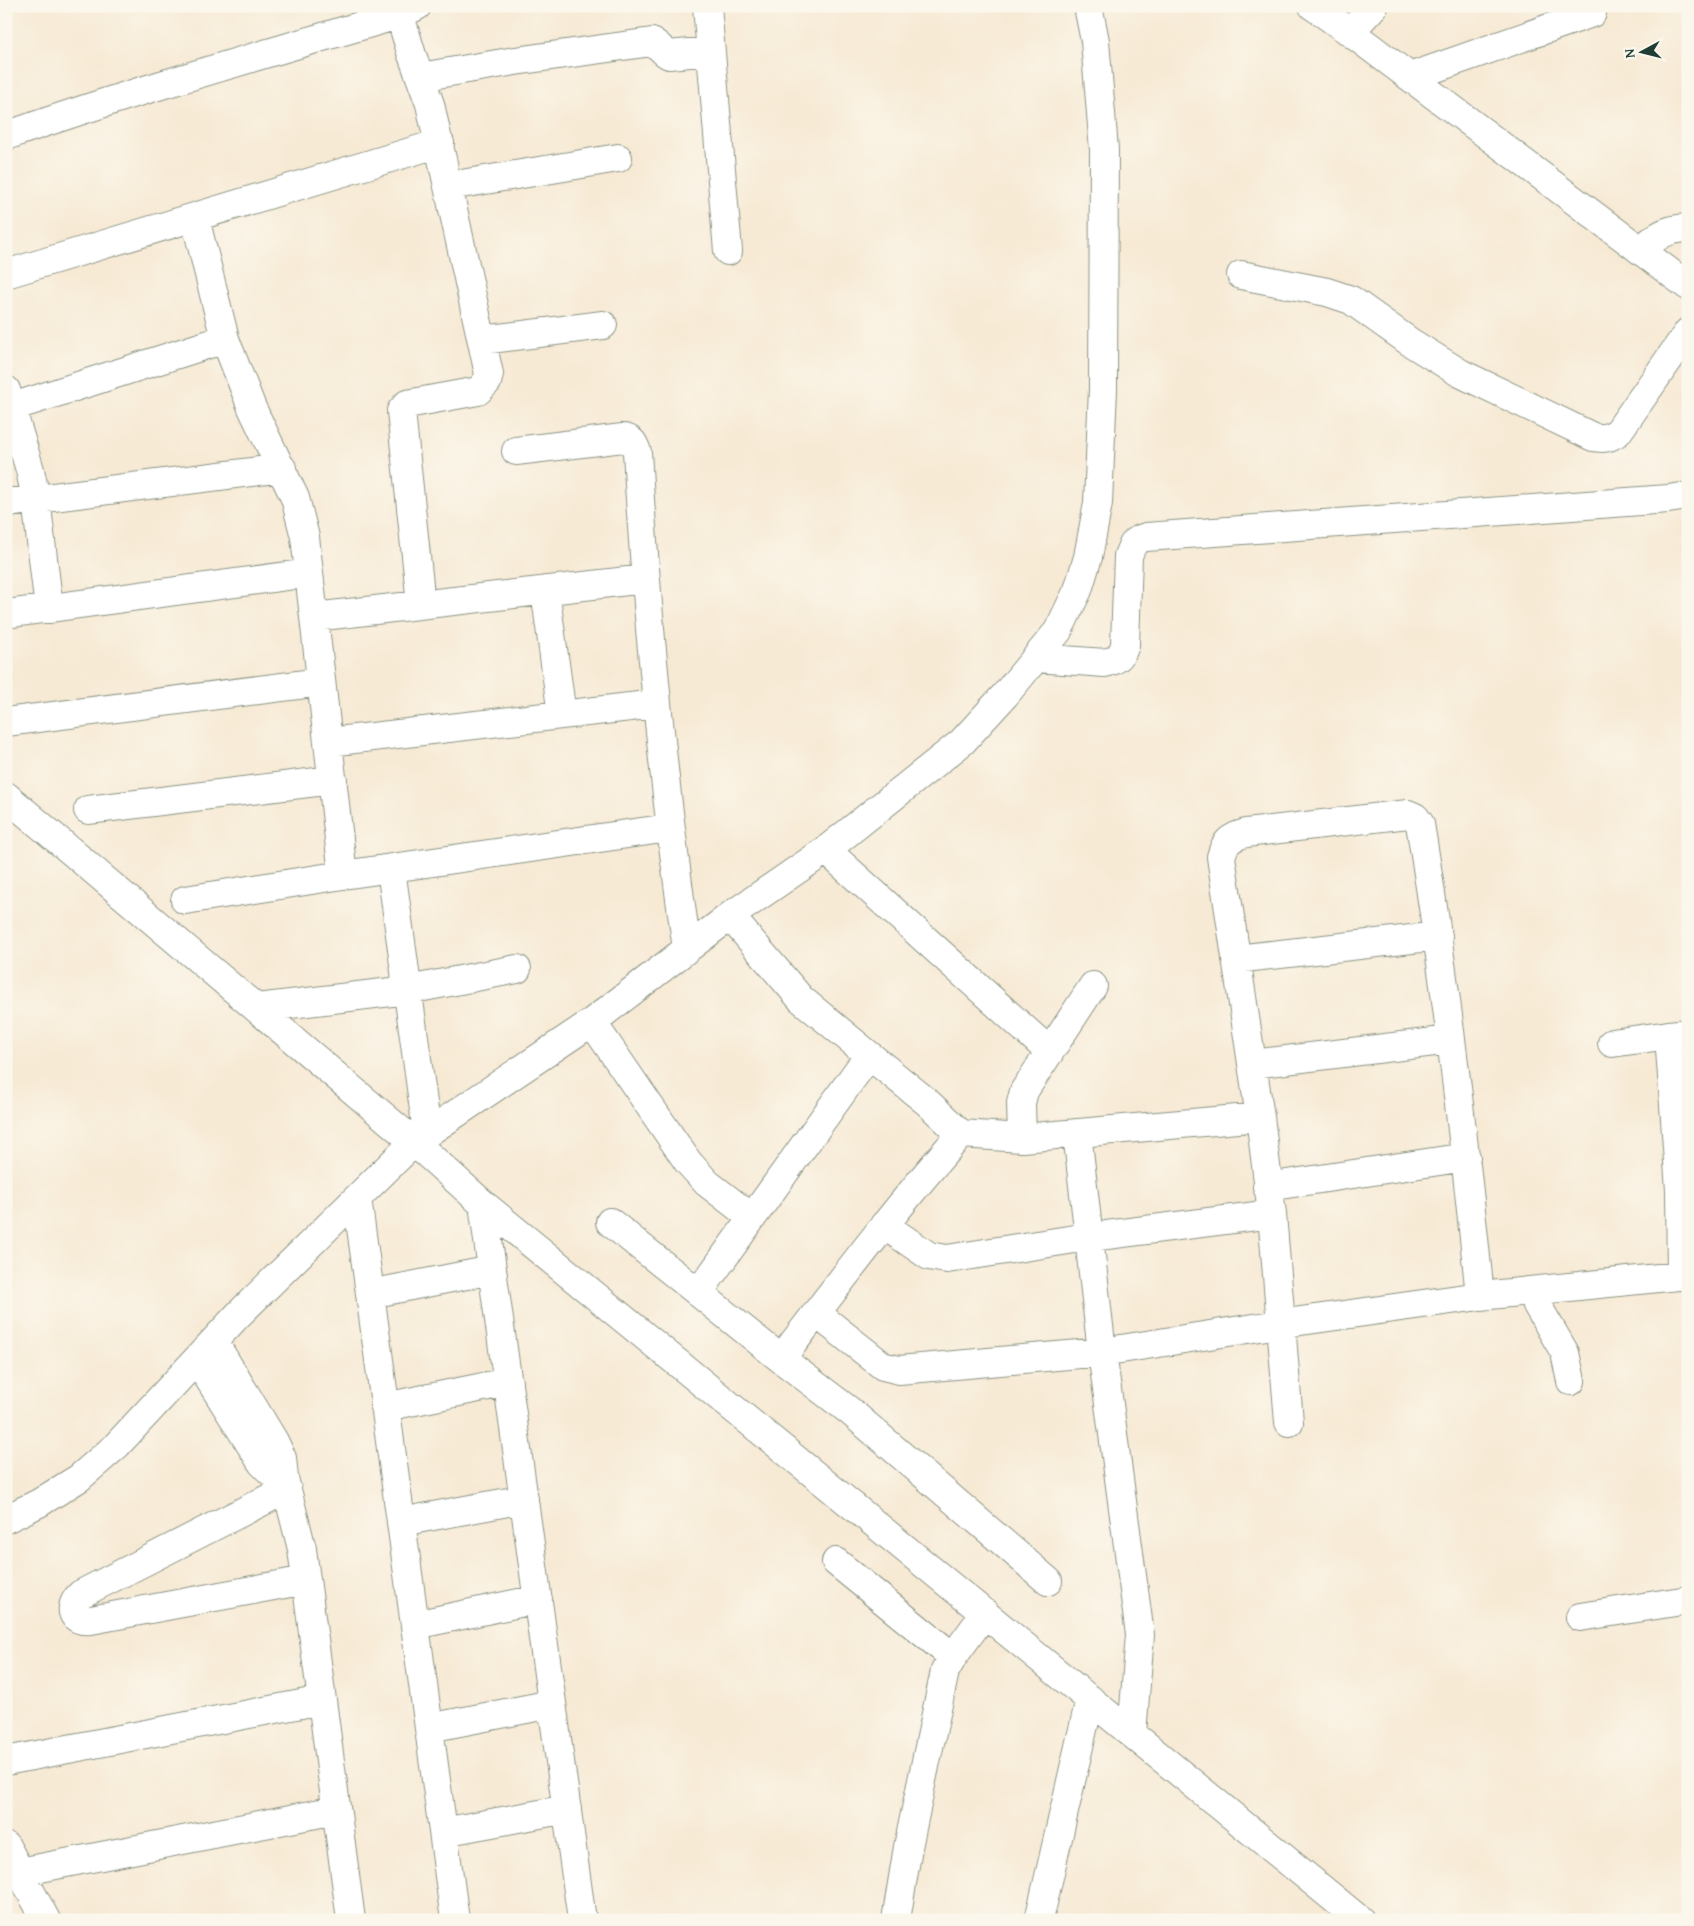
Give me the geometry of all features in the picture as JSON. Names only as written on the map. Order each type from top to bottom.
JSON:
[{"type":"street","points":[[707,6],[728,251]]},
{"type":"street","points":[[6,1519],[39,1503],[78,1478],[116,1446],[238,1315],[421,1137],[592,1022],[730,916],[826,850],[962,742],[1005,695],[1058,631],[1078,590],[1088,557],[1098,504],[1103,389],[1104,150],[1095,41],[1088,6]]},
{"type":"street","points":[[1313,6],[1688,286]]},
{"type":"street","points":[[1350,32],[1374,6]]},
{"type":"street","points":[[6,136],[70,114],[405,9],[412,55],[430,104],[440,143],[489,374],[487,382],[478,391],[407,404],[401,411],[421,604]]},
{"type":"street","points":[[1410,77],[1592,13]]},
{"type":"street","points":[[420,77],[515,61],[652,42],[669,55],[710,51]]},
{"type":"street","points":[[6,274],[440,143]]},
{"type":"street","points":[[449,186],[618,158]]},
{"type":"street","points":[[195,218],[225,339],[252,408],[295,498],[301,519],[305,537],[343,875]]},
{"type":"street","points":[[1640,250],[1666,231],[1688,228]]},
{"type":"street","points":[[1241,275],[1327,292],[1351,300],[1410,342],[1460,373],[1593,437],[1603,439],[1610,438],[1618,432],[1688,332]]},
{"type":"street","points":[[482,340],[603,325]]},
{"type":"street","points":[[49,609],[36,499],[30,470],[8,402],[225,339]]},
{"type":"street","points":[[516,451],[623,438],[630,439],[635,443],[656,704],[670,828],[687,949]]},
{"type":"street","points":[[6,503],[282,468]]},
{"type":"street","points":[[1036,658],[1106,663],[1116,661],[1122,655],[1128,556],[1132,545],[1137,540],[1146,537],[1658,500],[1688,496]]},
{"type":"street","points":[[6,614],[309,573]]},
{"type":"street","points":[[314,617],[645,579]]},
{"type":"street","points":[[545,590],[562,715]]},
{"type":"street","points":[[6,722],[321,682]]},
{"type":"street","points":[[329,742],[656,704]]},
{"type":"street","points":[[88,810],[333,780]]},
{"type":"street","points":[[6,796],[257,1008],[421,1137],[483,1204],[1360,1920]]},
{"type":"street","points":[[1289,1422],[1279,1324],[1272,1214],[1260,1117],[1221,857],[1224,846],[1231,837],[1246,833],[1408,814],[1415,817],[1420,824],[1438,936],[1466,1157],[1480,1296]]},
{"type":"street","points":[[185,900],[343,875],[670,828]]},
{"type":"street","points":[[826,850],[1050,1052]]},
{"type":"street","points":[[392,869],[408,990],[421,1137]]},
{"type":"street","points":[[730,916],[801,999],[927,1102],[962,1134],[1022,1138],[1260,1117]]},
{"type":"street","points":[[1236,959],[1438,936]]},
{"type":"street","points":[[257,1008],[408,990],[517,969]]},
{"type":"street","points":[[1022,1138],[1021,1103],[1024,1090],[1093,986]]},
{"type":"street","points":[[592,1022],[688,1162],[707,1182],[751,1217]]},
{"type":"street","points":[[816,1313],[883,1366],[899,1370],[1102,1352],[1279,1324],[1480,1296],[1685,1276],[1684,1186],[1678,1034],[1612,1043]]},
{"type":"street","points":[[1252,1064],[1451,1040]]},
{"type":"street","points":[[699,1292],[869,1055]]},
{"type":"street","points":[[1076,1133],[1102,1352],[1140,1635],[1132,1733]]},
{"type":"street","points":[[781,1358],[884,1225],[962,1134]]},
{"type":"street","points":[[1268,1187],[1466,1157]]},
{"type":"street","points":[[357,1198],[455,1920]]},
{"type":"street","points":[[483,1204],[567,1809],[575,1918]]},
{"type":"street","points":[[884,1225],[929,1256],[947,1259],[1272,1214]]},
{"type":"street","points":[[610,1222],[852,1412],[1048,1581]]},
{"type":"street","points":[[370,1294],[492,1270]]},
{"type":"street","points":[[1533,1291],[1537,1305],[1565,1353],[1571,1381]]},
{"type":"street","points":[[205,1351],[274,1441],[282,1458],[286,1484],[302,1549],[351,1920]]},
{"type":"street","points":[[385,1406],[508,1382]]},
{"type":"street","points":[[286,1484],[81,1594],[75,1599],[73,1613],[83,1621],[92,1620],[306,1580]]},
{"type":"street","points":[[401,1522],[524,1500]]},
{"type":"street","points":[[836,1562],[953,1657]]},
{"type":"street","points":[[415,1625],[538,1599]]},
{"type":"street","points":[[1580,1617],[1688,1600]]},
{"type":"street","points":[[896,1920],[908,1847],[945,1672],[953,1657],[984,1613]]},
{"type":"street","points":[[1039,1920],[1090,1699]]},
{"type":"street","points":[[6,1761],[322,1700]]},
{"type":"street","points":[[429,1728],[552,1704]]},
{"type":"street","points":[[443,1832],[567,1809]]},
{"type":"street","points":[[20,1872],[336,1810]]},
{"type":"street","points":[[6,1846],[46,1920]]}]
